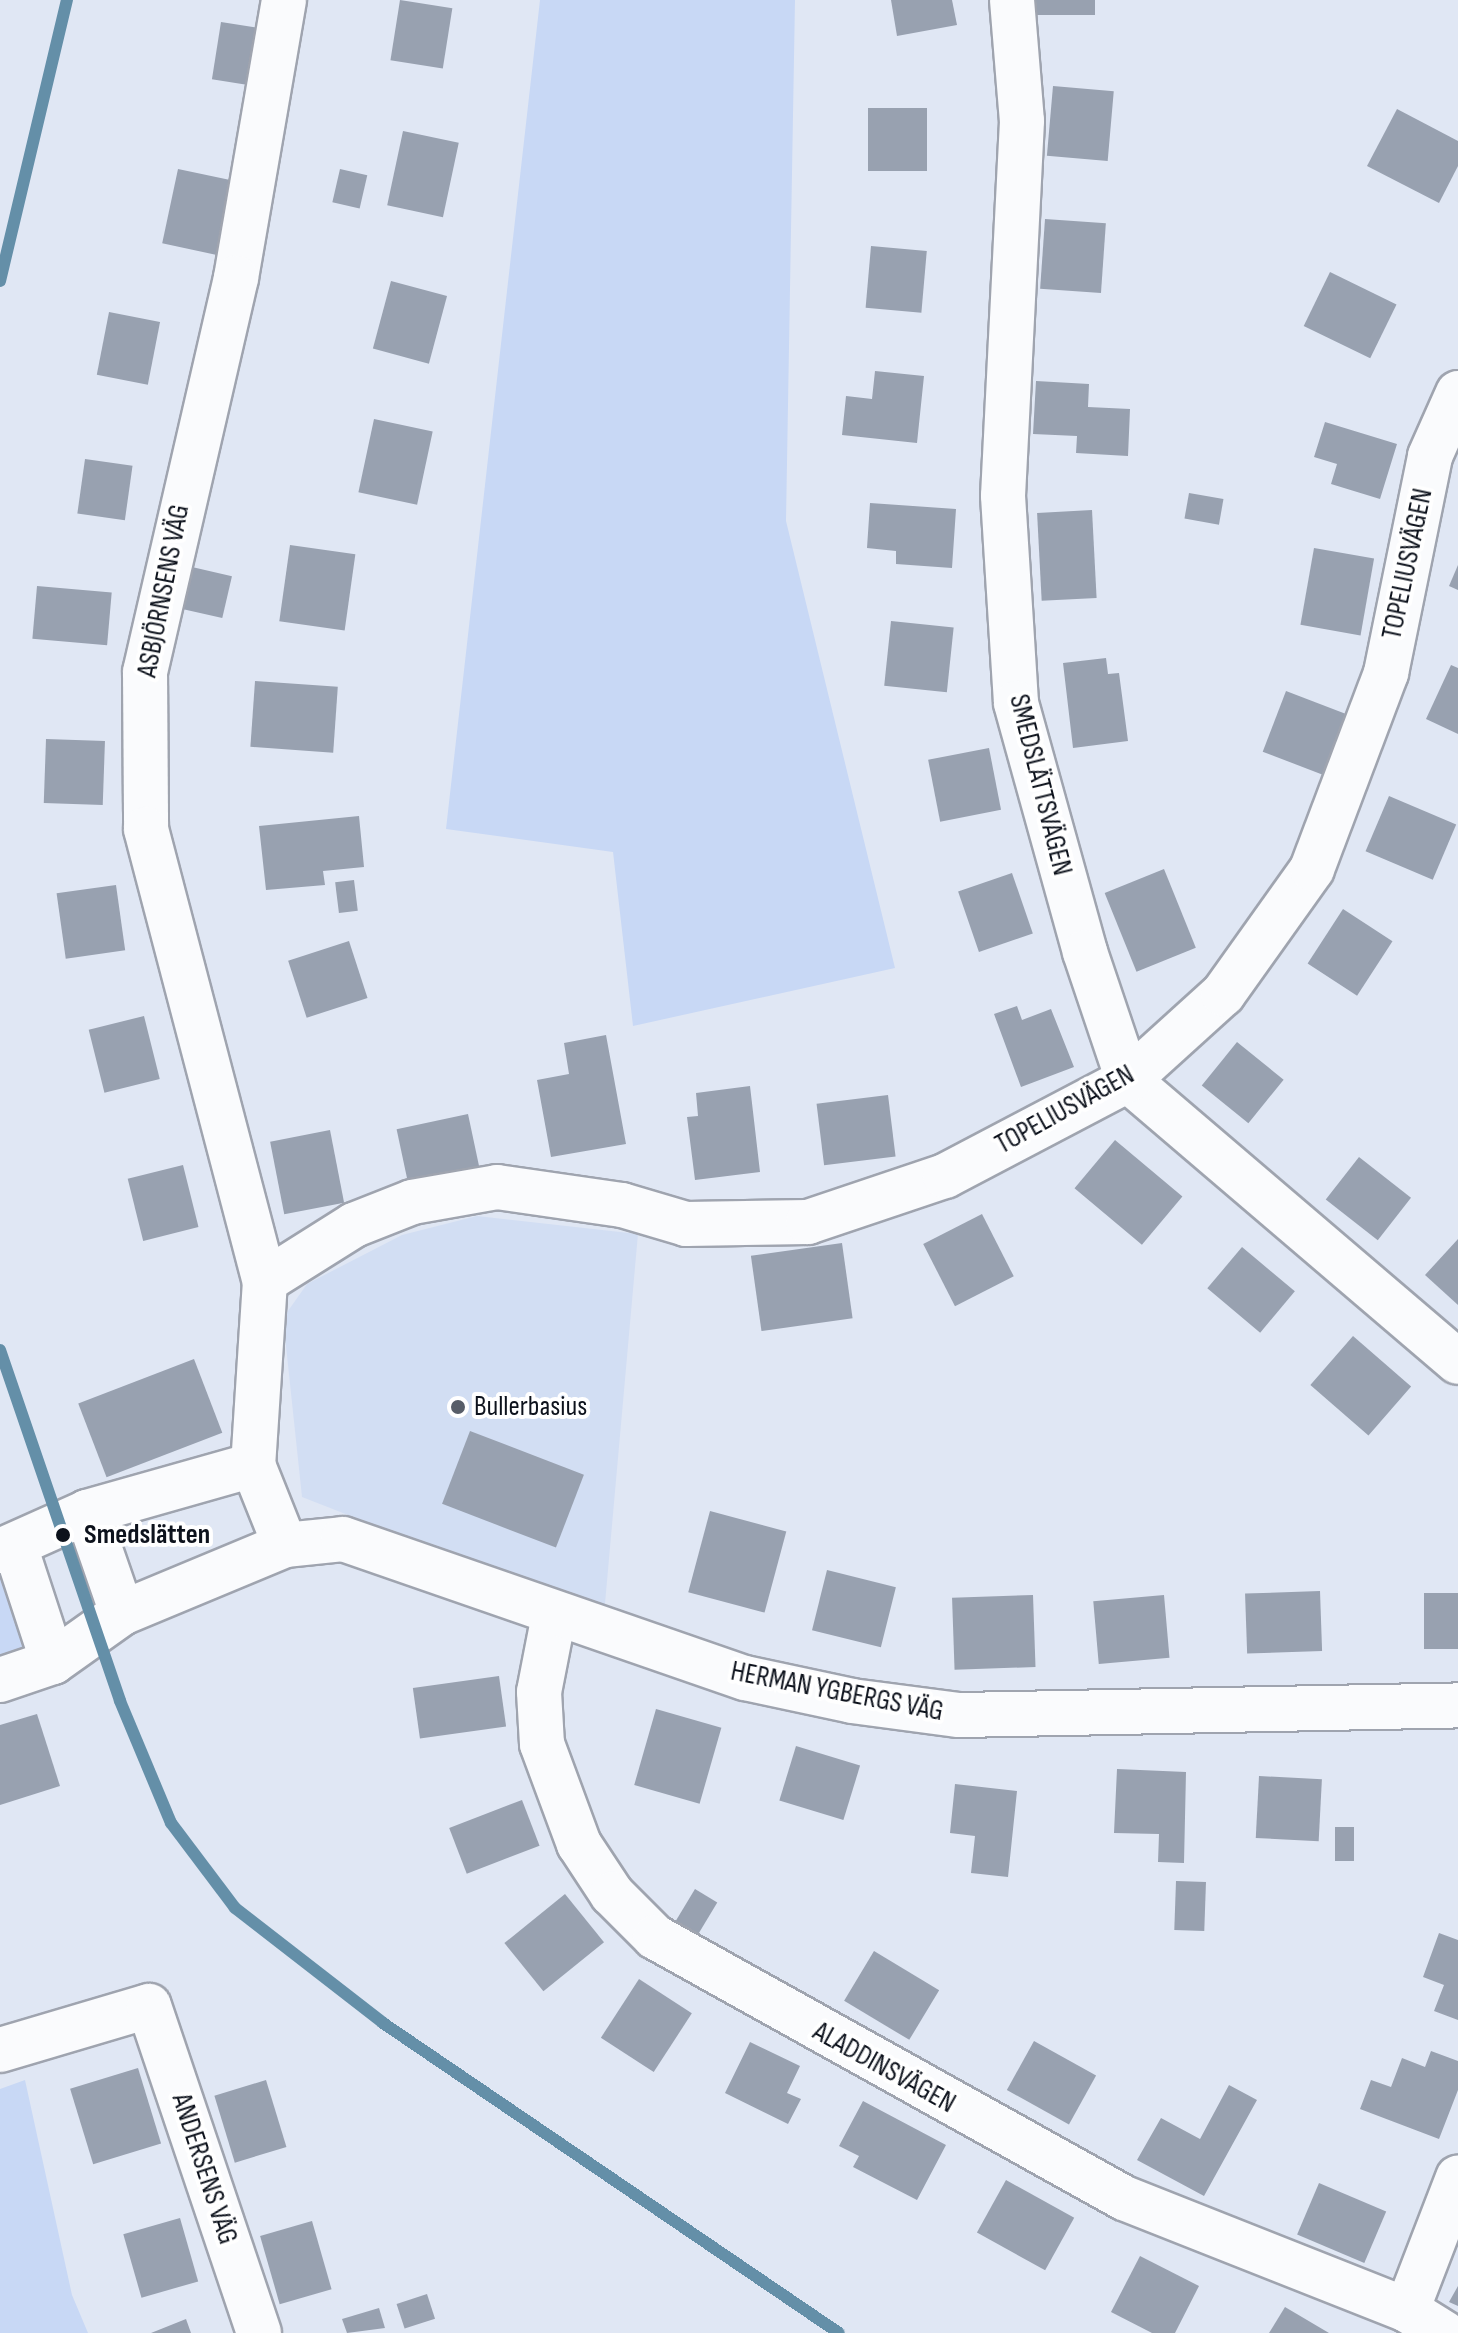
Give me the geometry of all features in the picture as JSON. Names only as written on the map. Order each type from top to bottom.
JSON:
[{"type":"street","name":"ASBJÖRNSENS VÄG","points":[[253,1465],[265,1281],[146,829],[145,672],[236,278],[284,0]]},
{"type":"street","name":"SMEDSLÄTTSVÄGEN","points":[[1012,0],[1022,121],[1003,496],[1016,703],[1047,828],[1128,1080]]},
{"type":"street","name":"TOPELIUSVÄGEN","points":[[265,1281],[354,1225],[412,1202],[497,1187],[622,1205],[686,1224],[808,1222],[945,1176],[1128,1080],[1223,994],[1312,869],[1386,673],[1430,456],[1458,393]]},
{"type":"street","points":[[1128,1080],[1458,1362]]},
{"type":"street","points":[[53,1662],[7,1548],[87,1512],[253,1465],[285,1545]]},
{"type":"street","points":[[87,1512],[122,1613]]},
{"type":"street","name":"HERMAN YGBERGS VÄG","points":[[0,1680],[53,1662],[122,1613],[285,1545],[343,1539],[554,1615],[745,1678],[959,1715],[1458,1705]]},
{"type":"street","name":"ALADDINSVÄGEN","points":[[554,1615],[539,1692],[542,1744],[579,1844],[612,1894],[655,1937],[1124,2198],[1407,2310],[1444,2333]]},
{"type":"street","name":"ANDERSENS VÄG","points":[[0,2050],[149,2006],[259,2333]]},
{"type":"street","points":[[1407,2310],[1458,2178]]},
{"type":"shaded area","points":[[540,0],[795,0],[786,521],[895,968],[633,1026],[613,852],[446,829]]},
{"type":"shaded area","name":"Bullerbasius","points":[[477,1216],[638,1234],[604,1615],[302,1497],[283,1318],[307,1284],[402,1235]]},
{"type":"shaded area","points":[[0,1569],[32,1655],[0,1665]]},
{"type":"shaded area","points":[[25,2080],[72,2295],[88,2333],[0,2333],[0,2089]]},
{"type":"building","points":[[400,0],[452,8],[443,69],[390,60]]},
{"type":"building","points":[[891,0],[952,0],[957,25],[897,36]]},
{"type":"building","points":[[1032,0],[1095,0],[1095,15],[1032,15]]},
{"type":"building","points":[[221,22],[266,29],[257,86],[212,79]]},
{"type":"building","points":[[1053,86],[1114,91],[1108,161],[1047,156]]},
{"type":"building","points":[[868,108],[927,108],[927,171],[868,171]]},
{"type":"building","points":[[1397,109],[1458,141],[1458,166],[1439,203],[1367,166]]},
{"type":"building","points":[[403,131],[459,143],[443,217],[387,205]]},
{"type":"building","points":[[178,169],[234,181],[218,255],[162,243]]},
{"type":"building","points":[[340,169],[367,175],[360,208],[332,202]]},
{"type":"building","points":[[1045,219],[1106,223],[1101,293],[1040,289]]},
{"type":"building","points":[[871,246],[927,251],[921,313],[866,308]]},
{"type":"building","points":[[1330,272],[1397,304],[1370,358],[1304,326]]},
{"type":"building","points":[[391,281],[447,296],[429,364],[373,349]]},
{"type":"building","points":[[109,312],[160,322],[148,385],[97,375]]},
{"type":"building","points":[[875,371],[924,376],[917,443],[842,435],[846,396],[872,399]]},
{"type":"building","points":[[1036,381],[1089,384],[1088,407],[1130,409],[1128,456],[1076,453],[1077,436],[1033,434]]},
{"type":"building","points":[[374,419],[433,431],[417,505],[358,492]]},
{"type":"building","points":[[1325,422],[1397,444],[1380,499],[1331,484],[1337,464],[1314,457]]},
{"type":"building","points":[[85,459],[133,466],[125,520],[77,513]]},
{"type":"building","points":[[1189,493],[1223,499],[1219,525],[1184,519]]},
{"type":"building","points":[[870,503],[956,509],[952,568],[896,564],[896,551],[867,548]]},
{"type":"building","points":[[1092,510],[1097,598],[1042,601],[1037,513]]},
{"type":"building","points":[[290,545],[355,554],[345,630],[279,621]]},
{"type":"building","points":[[1314,548],[1374,559],[1361,635],[1300,625]]},
{"type":"building","points":[[1458,565],[1458,590],[1449,586]]},
{"type":"building","points":[[192,567],[232,576],[222,618],[182,609]]},
{"type":"building","points":[[37,586],[112,593],[107,645],[32,639]]},
{"type":"building","points":[[891,621],[954,628],[947,692],[884,686]]},
{"type":"building","points":[[1106,658],[1108,674],[1119,673],[1128,741],[1073,748],[1063,663]]},
{"type":"building","points":[[1451,665],[1458,668],[1458,734],[1426,719]]},
{"type":"building","points":[[255,681],[338,687],[333,753],[250,747]]},
{"type":"building","points":[[1286,691],[1347,714],[1323,775],[1263,752]]},
{"type":"building","points":[[46,739],[105,741],[103,805],[44,803]]},
{"type":"building","points":[[989,748],[1001,810],[940,822],[928,760]]},
{"type":"building","points":[[1389,796],[1456,825],[1433,880],[1366,851]]},
{"type":"building","points":[[359,816],[364,867],[323,871],[325,885],[266,890],[259,826]]},
{"type":"building","points":[[1164,869],[1196,948],[1137,972],[1105,893]]},
{"type":"building","points":[[1012,873],[1033,934],[979,952],[958,892]]},
{"type":"building","points":[[354,880],[358,911],[339,913],[335,882]]},
{"type":"building","points":[[116,885],[125,950],[66,959],[57,893]]},
{"type":"building","points":[[1343,909],[1392,941],[1357,996],[1308,964]]},
{"type":"building","points":[[349,941],[368,998],[307,1018],[288,961]]},
{"type":"building","points":[[1017,1006],[1022,1020],[1051,1009],[1074,1067],[1021,1087],[994,1014]]},
{"type":"building","points":[[144,1016],[160,1079],[104,1093],[89,1030]]},
{"type":"building","points":[[606,1035],[626,1144],[551,1157],[537,1080],[569,1074],[564,1043]]},
{"type":"building","points":[[1237,1042],[1284,1080],[1248,1123],[1202,1086]]},
{"type":"building","points":[[750,1086],[760,1172],[695,1180],[687,1117],[698,1116],[696,1093]]},
{"type":"building","points":[[888,1095],[896,1157],[824,1165],[817,1104]]},
{"type":"building","points":[[468,1114],[481,1175],[409,1190],[397,1129]]},
{"type":"building","points":[[330,1130],[344,1203],[284,1214],[270,1142]]},
{"type":"building","points":[[1115,1140],[1182,1197],[1142,1245],[1075,1188]]},
{"type":"building","points":[[1359,1157],[1411,1198],[1378,1240],[1326,1200]]},
{"type":"building","points":[[183,1165],[198,1227],[143,1241],[128,1179]]},
{"type":"building","points":[[982,1214],[1014,1276],[955,1306],[923,1244]]},
{"type":"building","points":[[1458,1239],[1458,1305],[1425,1275]]},
{"type":"building","points":[[842,1243],[853,1318],[761,1331],[751,1256]]},
{"type":"building","points":[[1242,1247],[1295,1291],[1260,1333],[1207,1288]]},
{"type":"building","points":[[1353,1336],[1411,1387],[1368,1436],[1310,1385]]},
{"type":"building","points":[[194,1359],[222,1433],[107,1477],[78,1403]]},
{"type":"building","points":[[470,1431],[584,1475],[556,1548],[442,1504]]},
{"type":"building","points":[[710,1511],[786,1531],[765,1613],[688,1592]]},
{"type":"building","points":[[827,1570],[896,1587],[881,1647],[812,1630]]},
{"type":"building","points":[[1320,1591],[1322,1651],[1247,1654],[1245,1594]]},
{"type":"building","points":[[1424,1593],[1458,1593],[1458,1649],[1424,1649]]},
{"type":"building","points":[[1033,1595],[1036,1667],[955,1670],[952,1598]]},
{"type":"building","points":[[1164,1595],[1169,1658],[1099,1664],[1093,1601]]},
{"type":"building","points":[[499,1676],[506,1727],[420,1739],[413,1688]]},
{"type":"building","points":[[656,1709],[721,1728],[700,1804],[634,1785]]},
{"type":"building","points":[[37,1714],[60,1786],[0,1805],[0,1725]]},
{"type":"building","points":[[796,1746],[860,1766],[843,1820],[779,1801]]},
{"type":"building","points":[[1117,1769],[1186,1772],[1184,1863],[1158,1862],[1159,1834],[1114,1833]]},
{"type":"building","points":[[1259,1776],[1322,1779],[1319,1841],[1256,1838]]},
{"type":"building","points":[[955,1784],[1017,1791],[1008,1877],[971,1873],[975,1836],[950,1833]]},
{"type":"building","points":[[522,1800],[540,1846],[467,1874],[449,1828]]},
{"type":"building","points":[[1335,1827],[1354,1827],[1354,1861],[1335,1861]]},
{"type":"building","points":[[1176,1881],[1206,1882],[1204,1931],[1174,1930]]},
{"type":"building","points":[[695,1889],[717,1902],[695,1939],[673,1926]]},
{"type":"building","points":[[565,1894],[604,1942],[543,1991],[504,1943]]},
{"type":"building","points":[[1439,1933],[1458,1940],[1458,2020],[1434,2011],[1444,1985],[1423,1977]]},
{"type":"building","points":[[874,1951],[939,1990],[909,2040],[844,2001]]},
{"type":"building","points":[[639,1979],[692,2013],[654,2072],[601,2038]]},
{"type":"building","points":[[1034,2041],[1096,2075],[1069,2124],[1007,2090]]},
{"type":"building","points":[[750,2042],[800,2066],[787,2093],[801,2099],[788,2124],[725,2093]]},
{"type":"building","points":[[1431,2051],[1458,2061],[1458,2090],[1439,2139],[1360,2109],[1371,2080],[1391,2087],[1402,2058],[1425,2067]]},
{"type":"building","points":[[138,2068],[161,2144],[93,2164],[70,2089]]},
{"type":"building","points":[[266,2080],[286,2147],[235,2163],[214,2096]]},
{"type":"building","points":[[1229,2085],[1257,2100],[1204,2196],[1137,2160],[1161,2118],[1200,2139]]},
{"type":"building","points":[[863,2101],[946,2145],[917,2200],[853,2167],[859,2156],[839,2146]]},
{"type":"building","points":[[1006,2180],[1074,2218],[1045,2270],[977,2232]]},
{"type":"building","points":[[1319,2183],[1386,2212],[1364,2263],[1297,2235]]},
{"type":"building","points":[[180,2218],[198,2281],[141,2298],[123,2234]]},
{"type":"building","points":[[312,2221],[332,2289],[280,2304],[260,2236]]},
{"type":"building","points":[[1140,2256],[1199,2286],[1175,2333],[1152,2333],[1111,2312]]},
{"type":"building","points":[[1458,2286],[1458,2306],[1449,2302]]},
{"type":"building","points":[[427,2294],[435,2319],[405,2329],[397,2304]]},
{"type":"building","points":[[1285,2307],[1329,2333],[1269,2333]]},
{"type":"building","points":[[379,2308],[385,2328],[347,2333],[342,2319]]},
{"type":"building","points":[[186,2319],[191,2333],[151,2333]]},
{"type":"transit line","points":[[0,281],[67,0]]},
{"type":"transit line","points":[[0,1350],[120,1701],[171,1823],[235,1908],[383,2023],[839,2333]]},
{"type":"place","name":"Bullerbasius","points":[[458,1407]]},
{"type":"place","name":"Smedslätten","points":[[63,1535]]}]
